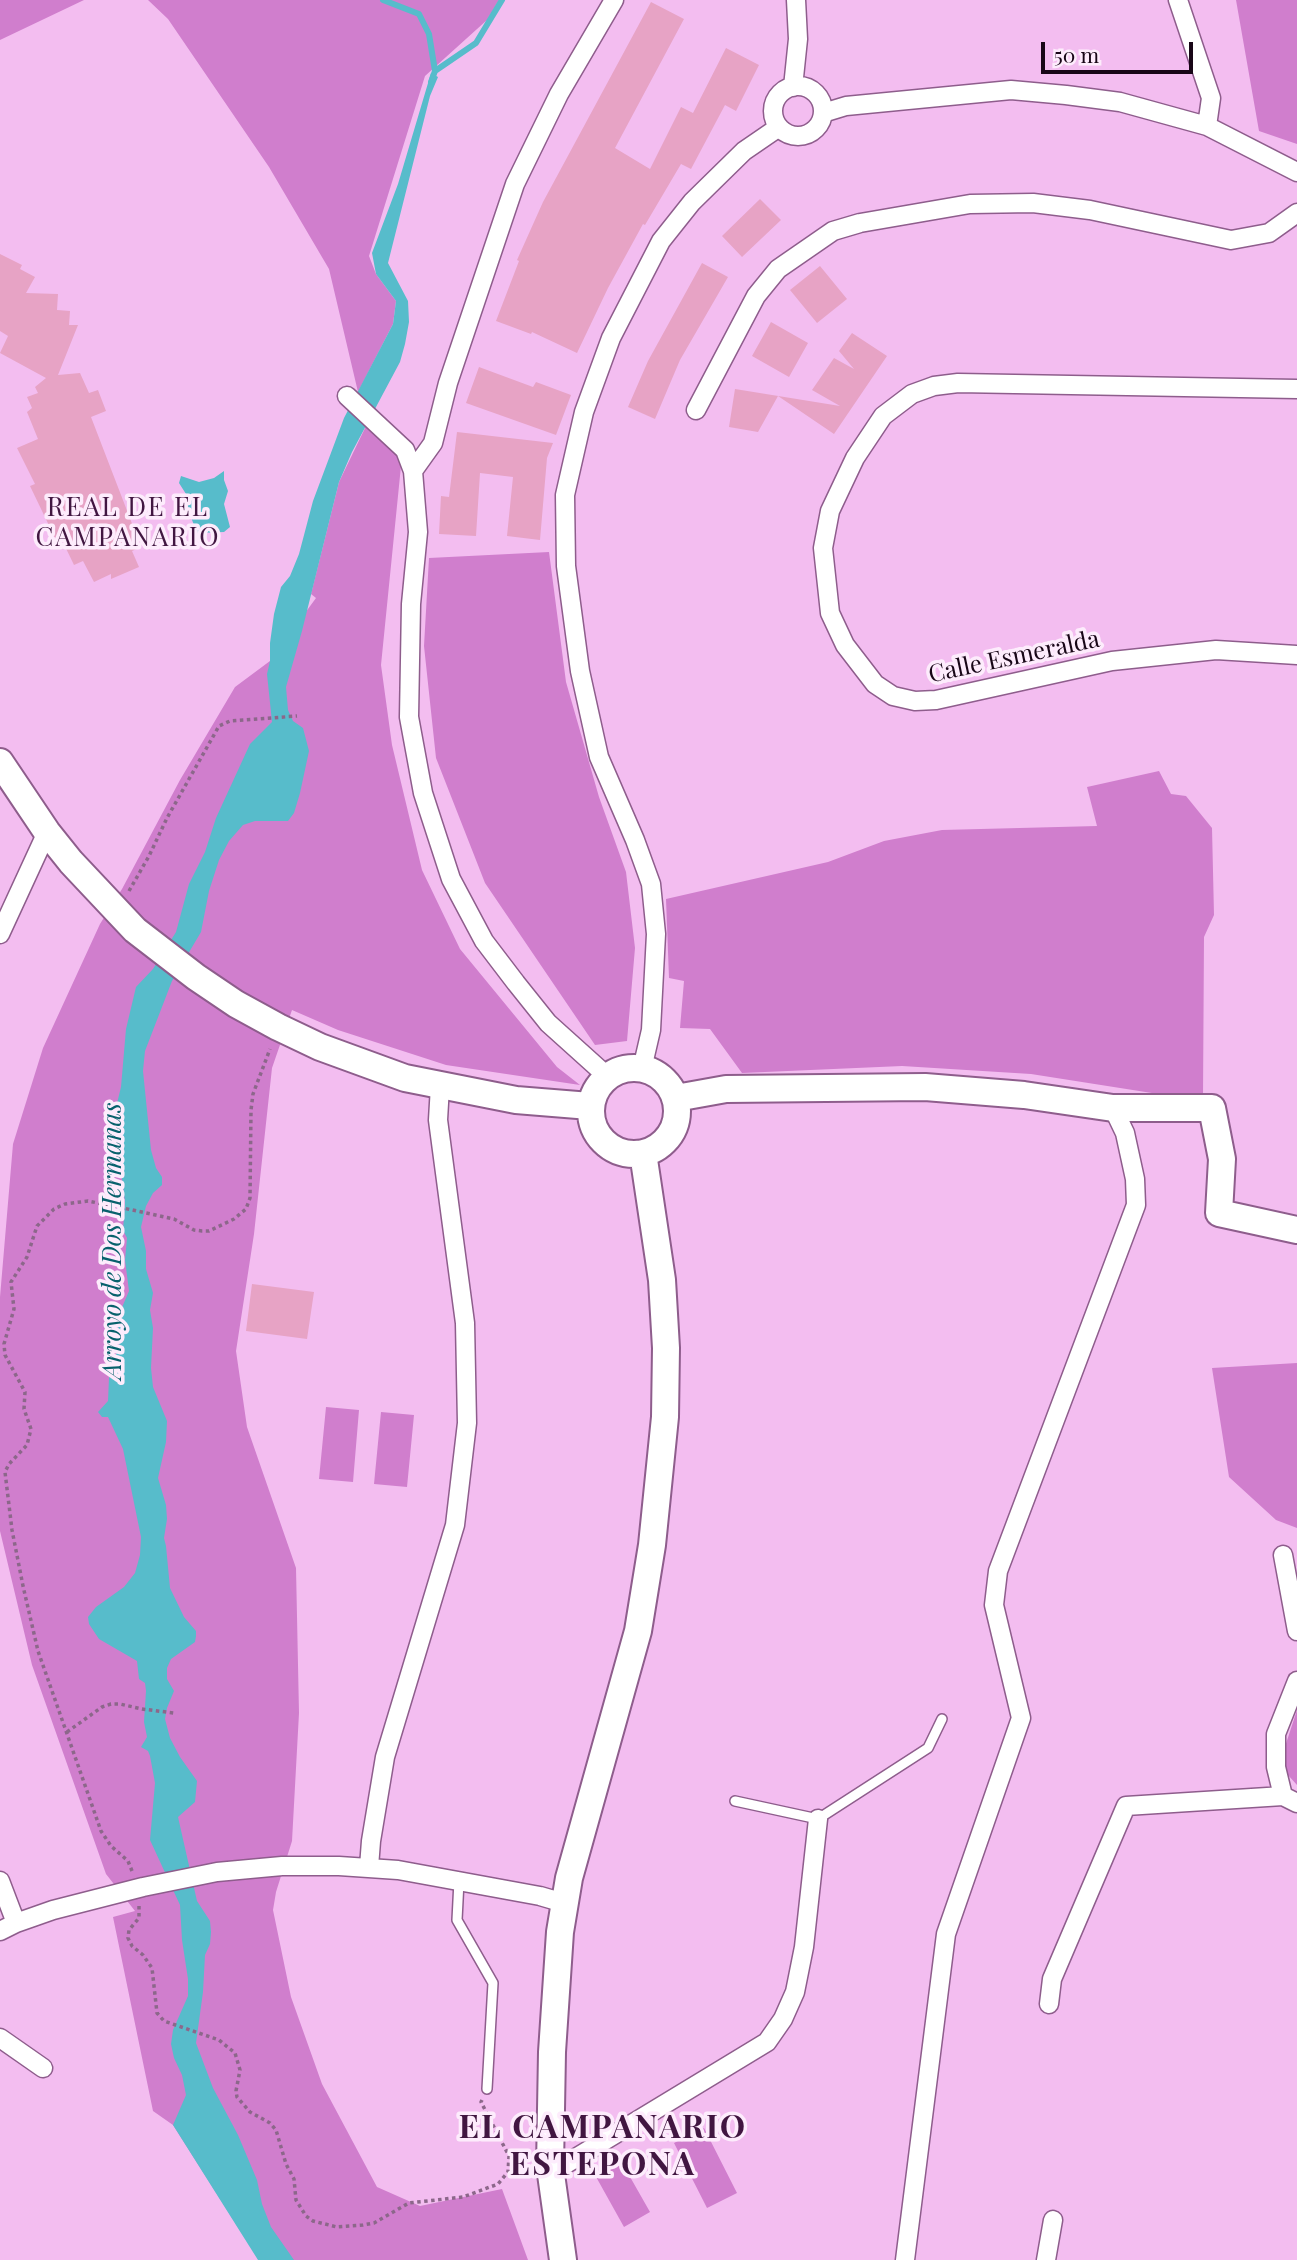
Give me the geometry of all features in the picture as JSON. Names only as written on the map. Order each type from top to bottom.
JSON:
[{"type":"street","points":[[413,471],[433,443],[448,383],[515,184],[559,94],[614,0]]},
{"type":"street","points":[[793,87],[798,38],[796,0]]},
{"type":"street","points":[[1178,0],[1211,98],[1207,126]]},
{"type":"street","points":[[800,86],[820,97],[823,113],[817,128],[802,135],[793,135],[779,127],[775,120],[775,103],[785,90],[800,86]]},
{"type":"street","points":[[823,113],[846,106],[1011,90],[1120,102],[1207,126],[1297,172]]},
{"type":"street","points":[[642,1069],[651,1031],[656,934],[651,884],[599,757],[580,671],[566,566],[565,495],[584,412],[611,338],[661,241],[692,202],[744,151],[779,127]]},
{"type":"street","points":[[696,410],[756,296],[778,269],[833,231],[860,222],[970,204],[1033,203],[1090,210],[1231,240],[1269,233],[1297,213]]},
{"type":"street","name":"Calle Esmeralda","points":[[1297,388],[958,383],[934,386],[912,394],[883,416],[855,458],[835,500],[822,548],[830,613],[845,645],[875,684],[893,696],[915,701],[936,700],[1112,661],[1216,650],[1297,655]]},
{"type":"street","points":[[347,396],[405,450],[413,471],[418,532],[411,604],[409,718],[423,793],[451,879],[484,941],[548,1023],[608,1077]]},
{"type":"street","points":[[0,762],[47,832],[71,862],[135,930],[236,1004],[320,1047],[405,1077],[516,1100],[590,1106]]},
{"type":"street","points":[[0,934],[47,832]]},
{"type":"street","points":[[642,1069],[660,1076],[669,1086],[676,1098],[676,1125],[670,1137],[660,1146],[643,1153],[621,1153],[600,1137],[594,1126],[590,1106],[599,1087],[608,1077],[620,1070],[642,1069]]},
{"type":"street","points":[[369,1867],[385,1757],[455,1525],[467,1423],[466,1323],[438,1120],[440,1086]]},
{"type":"street","points":[[676,1098],[726,1089],[925,1087],[1024,1095],[1113,1108],[1212,1108],[1222,1159],[1219,1213],[1297,1230]]},
{"type":"street","points":[[905,2260],[946,1934],[1021,1718],[994,1605],[998,1571],[1136,1205],[1135,1180],[1125,1133],[1113,1108]]},
{"type":"street","points":[[563,2260],[551,2173],[552,2052],[560,1932],[569,1878],[638,1631],[653,1532],[665,1417],[666,1348],[662,1280],[643,1153]]},
{"type":"street","points":[[1283,1555],[1297,1632]]},
{"type":"street","points":[[1049,2004],[1052,1979],[1126,1805],[1290,1800],[1276,1767],[1276,1734],[1297,1681]]},
{"type":"street","points":[[551,2173],[592,2151],[767,2042],[783,2019],[795,1992],[804,1947],[818,1819]]},
{"type":"street","points":[[0,1881],[8,1927],[53,1910],[139,1888],[217,1872],[282,1866],[369,1867],[459,1881],[564,1903]]},
{"type":"street","points":[[0,2038],[43,2068]]},
{"type":"street","points":[[1046,2260],[1053,2220]]},
{"type":"lane","points":[[735,1801],[818,1819],[929,1748],[942,1719]]},
{"type":"lane","points":[[459,1881],[457,1920],[493,1983],[487,2089]]},
{"type":"path","points":[[117,910],[146,863],[157,835],[216,731],[230,721],[297,716]]},
{"type":"path","points":[[278,1027],[253,1094],[250,1198],[246,1209],[228,1222],[209,1231],[202,1231],[194,1230],[174,1219],[88,1201],[65,1204],[54,1209],[44,1216],[37,1226],[27,1257],[12,1282],[14,1309],[4,1344],[9,1365],[25,1392],[24,1409],[31,1429],[27,1445],[5,1472],[12,1530],[38,1651],[101,1831],[111,1846],[128,1861],[139,1888],[141,1914],[129,1930],[128,1938],[152,1968],[157,2013],[164,2021],[176,2027],[219,2040],[235,2053],[240,2070],[237,2097],[250,2112],[270,2123],[276,2130],[286,2164],[294,2179],[296,2200],[300,2208],[313,2221],[337,2227],[374,2223],[409,2203],[473,2195],[498,2184],[508,2172],[509,2156],[481,2102],[487,2089]]},
{"type":"path","points":[[67,1732],[102,1707],[120,1704],[174,1713]]},
{"type":"shaded area","points":[[0,0],[84,0],[0,40]]},
{"type":"shaded area","points":[[148,0],[499,0],[487,20],[425,76],[369,256],[376,274],[396,301],[393,324],[358,392],[329,269],[269,167],[168,19]]},
{"type":"shaded area","points":[[1236,0],[1297,0],[1297,144],[1259,131]]},
{"type":"shaded area","points":[[431,73],[438,77],[430,96],[388,263],[408,301],[409,322],[405,344],[400,362],[339,482],[286,687],[288,710],[293,721],[303,728],[309,751],[300,793],[294,813],[288,821],[255,821],[243,825],[229,841],[219,860],[209,891],[201,932],[172,981],[145,1051],[143,1071],[151,1150],[156,1168],[162,1177],[162,1185],[153,1193],[146,1206],[141,1227],[146,1251],[146,1269],[153,1293],[150,1310],[153,1328],[153,1387],[167,1421],[166,1442],[158,1478],[166,1505],[164,1538],[170,1588],[184,1617],[196,1631],[195,1642],[171,1659],[167,1668],[167,1679],[174,1691],[165,1719],[170,1738],[197,1781],[195,1802],[178,1817],[197,1901],[210,1921],[211,1932],[205,1955],[196,2043],[213,2088],[238,2135],[257,2180],[271,2227],[294,2260],[258,2260],[173,2125],[186,2095],[171,2044],[173,2030],[188,1996],[188,1979],[180,1905],[150,1840],[155,1783],[150,1756],[148,1751],[141,1747],[147,1737],[144,1722],[145,1683],[139,1679],[137,1661],[99,1639],[89,1624],[88,1617],[96,1607],[124,1587],[135,1573],[141,1537],[123,1449],[108,1417],[102,1417],[98,1412],[108,1401],[109,1378],[120,1341],[117,1319],[129,1291],[125,1260],[127,1238],[123,1230],[125,1202],[120,1164],[110,1132],[121,1087],[126,1029],[136,987],[153,969],[176,932],[189,884],[205,852],[216,818],[250,744],[272,722],[267,674],[274,614],[281,587],[290,576],[299,554],[313,501],[344,418],[393,324],[396,301],[376,274],[372,253],[398,184]]},
{"type":"shaded area","points":[[366,426],[402,456],[381,665],[392,745],[422,870],[460,949],[557,1067],[580,1085],[446,1065],[338,1030],[292,1010],[272,1068],[254,1234],[236,1351],[247,1427],[296,1568],[299,1713],[292,1841],[273,1910],[291,1997],[322,2084],[377,2187],[420,2206],[502,2189],[528,2260],[259,2260],[173,2125],[153,2111],[113,1917],[135,1911],[106,1874],[32,1665],[0,1531],[0,1297],[13,1144],[43,1048],[100,924],[235,687],[270,661],[316,598],[311,594],[339,482]]},
{"type":"shaded area","points":[[224,471],[228,491],[224,504],[230,527],[224,532],[197,533],[186,494],[179,483],[181,476],[199,482],[214,478]]},
{"type":"shaded area","points":[[549,552],[566,682],[599,797],[626,872],[635,948],[627,1041],[595,1045],[485,883],[436,758],[424,646],[429,558]]},
{"type":"shaded area","points":[[1159,771],[1171,794],[1186,796],[1212,828],[1214,915],[1204,937],[1203,1096],[1171,1096],[1031,1074],[902,1066],[742,1073],[710,1029],[680,1028],[684,981],[669,978],[666,899],[828,862],[884,841],[942,830],[1097,826],[1087,787]]},
{"type":"shaded area","points":[[1297,1363],[1297,1528],[1276,1520],[1229,1477],[1212,1368]]},
{"type":"shaded area","points":[[326,1407],[359,1410],[353,1482],[319,1479]]},
{"type":"shaded area","points":[[381,1412],[414,1415],[407,1487],[374,1484]]},
{"type":"shaded area","points":[[1297,1710],[1297,1785],[1279,1765]]},
{"type":"shaded area","points":[[704,2128],[737,2193],[707,2208],[674,2143]]},
{"type":"shaded area","points":[[621,2161],[650,2212],[624,2227],[595,2175]]},
{"type":"building","points":[[651,2],[684,19],[615,148],[650,169],[681,107],[693,113],[726,48],[759,65],[736,111],[725,105],[691,169],[681,164],[645,225],[643,224],[577,353],[532,332],[531,334],[496,321],[519,261],[517,260],[543,202]]},
{"type":"building","points":[[760,199],[781,220],[742,257],[722,236]]},
{"type":"building","points":[[0,254],[22,265],[20,269],[35,277],[26,293],[58,294],[57,310],[70,311],[69,325],[78,325],[58,375],[80,373],[89,393],[98,390],[106,411],[91,417],[141,547],[132,551],[139,567],[111,579],[111,574],[94,582],[83,561],[74,565],[60,536],[55,538],[30,486],[35,484],[17,448],[38,439],[27,412],[32,408],[27,397],[38,393],[35,387],[46,378],[0,353],[8,336],[0,331]]},
{"type":"building","points":[[702,263],[728,277],[680,360],[655,419],[628,407],[648,361]]},
{"type":"building","points":[[820,266],[847,299],[817,323],[790,290]]},
{"type":"building","points":[[771,322],[808,343],[789,377],[752,356]]},
{"type":"building","points":[[852,333],[887,356],[834,434],[778,396],[758,432],[729,427],[735,389],[840,406],[812,390],[834,358],[854,369],[839,351]]},
{"type":"building","points":[[479,367],[533,387],[536,382],[571,395],[556,435],[466,403]]},
{"type":"building","points":[[457,432],[553,443],[547,458],[540,540],[507,536],[513,477],[480,473],[476,536],[439,534],[441,496],[449,497]]},
{"type":"building","points":[[252,1284],[314,1292],[307,1339],[246,1331]]},
{"type":"waterway","name":"Arroyo de Dos Hermanas","points":[[383,0],[419,14],[429,34],[435,71],[431,82]]},
{"type":"waterway","points":[[435,71],[476,43],[502,0]]},
{"type":"district","name":"REAL DE EL CAMPANARIO","points":[[128,523]]},
{"type":"district","name":"EL CAMPANARIO ESTEPONA","points":[[603,2146]]}]
